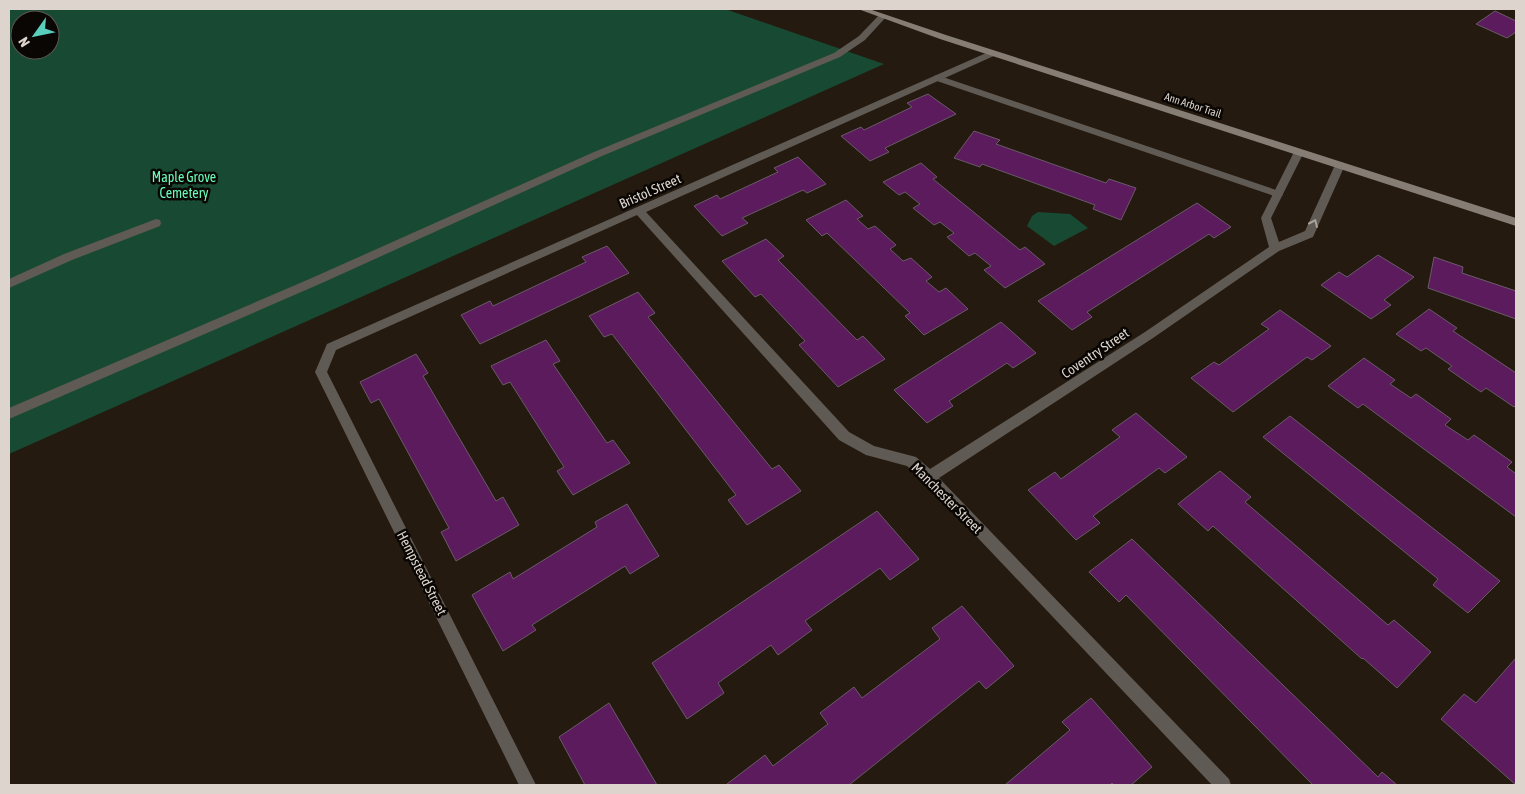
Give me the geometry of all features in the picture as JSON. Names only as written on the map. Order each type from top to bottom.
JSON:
[{"type":"street","name":"Ann Arbor Trail","points":[[862,9],[1516,222]]},
{"type":"street","points":[[9,414],[318,280],[598,154],[837,55],[862,38],[882,16]]},
{"type":"street","name":"Bristol Street","points":[[324,361],[331,347],[346,339],[993,53]]},
{"type":"street","points":[[937,78],[1278,194]]},
{"type":"street","points":[[1275,248],[1266,218],[1299,152]]},
{"type":"street","name":"Coventry Street","points":[[929,477],[1031,413],[1149,335],[1275,248],[1309,234],[1340,165]]},
{"type":"street","name":"Manchester Street","points":[[639,211],[844,436],[872,450],[911,461],[929,477],[1223,785]]},
{"type":"street","points":[[9,284],[68,257],[156,223]]},
{"type":"street","name":"Hempstead Street","points":[[324,361],[320,372],[528,785]]},
{"type":"green space","name":"Maple Grove Cemetery","points":[[9,9],[725,9],[884,64],[9,454]]},
{"type":"green space","points":[[1038,212],[1070,214],[1088,228],[1054,246],[1027,226],[1032,216]]},
{"type":"building","points":[[1495,11],[1516,21],[1516,32],[1507,38],[1476,24]]},
{"type":"building","points":[[928,94],[956,114],[885,148],[889,152],[870,161],[841,136],[861,127],[864,130],[912,107],[907,103]]},
{"type":"building","points":[[974,131],[1000,140],[996,144],[1106,183],[1109,179],[1136,188],[1121,220],[1093,209],[1095,205],[982,164],[980,167],[954,158]]},
{"type":"building","points":[[798,157],[826,184],[807,193],[803,190],[742,218],[748,223],[722,236],[694,206],[717,195],[720,199],[778,172],[774,168]]},
{"type":"building","points":[[921,163],[937,177],[933,179],[1020,250],[1025,247],[1045,264],[1005,288],[984,270],[991,266],[975,253],[969,256],[947,237],[954,233],[940,222],[934,225],[913,208],[920,204],[905,192],[899,195],[883,182]]},
{"type":"building","points":[[846,200],[863,216],[857,219],[868,229],[875,226],[896,245],[890,249],[903,261],[911,258],[932,277],[926,281],[939,292],[946,288],[968,309],[924,335],[905,316],[910,313],[827,233],[822,236],[806,220]]},
{"type":"building","points":[[1197,203],[1231,227],[1214,238],[1209,234],[1087,312],[1092,317],[1072,330],[1038,301]]},
{"type":"building","points":[[766,239],[784,256],[778,260],[857,340],[863,336],[885,359],[838,387],[799,345],[805,341],[761,294],[755,297],[722,261]]},
{"type":"building","points":[[607,246],[629,273],[480,344],[461,315],[490,301],[493,306],[586,262],[582,257]]},
{"type":"building","points":[[1378,255],[1414,277],[1384,300],[1391,305],[1371,319],[1321,285],[1339,272],[1347,277]]},
{"type":"building","points":[[1434,257],[1463,267],[1462,273],[1516,291],[1516,319],[1428,288]]},
{"type":"building","points":[[638,292],[655,313],[648,317],[772,469],[779,465],[801,491],[747,525],[728,500],[736,495],[612,334],[604,337],[589,316]]},
{"type":"building","points":[[1429,309],[1457,328],[1453,331],[1516,373],[1516,405],[1514,407],[1486,388],[1481,392],[1448,369],[1452,366],[1426,348],[1421,351],[1396,334]]},
{"type":"building","points":[[1280,310],[1331,346],[1312,360],[1307,357],[1233,412],[1191,378],[1214,362],[1219,365],[1269,329],[1261,324]]},
{"type":"building","points":[[1001,322],[1036,353],[1013,368],[1007,363],[949,401],[953,406],[927,423],[894,390]]},
{"type":"building","points":[[546,340],[560,361],[553,364],[607,443],[613,440],[630,463],[573,495],[557,471],[564,467],[510,382],[503,385],[491,366]]},
{"type":"building","points":[[416,354],[428,373],[423,376],[496,501],[503,497],[519,525],[456,561],[441,532],[449,528],[379,399],[371,403],[360,382]]},
{"type":"building","points":[[1364,358],[1395,380],[1390,384],[1411,398],[1416,394],[1451,419],[1445,425],[1468,440],[1474,435],[1512,462],[1507,467],[1516,474],[1516,517],[1363,404],[1358,408],[1328,386]]},
{"type":"building","points":[[1136,413],[1187,457],[1165,473],[1159,468],[1093,516],[1100,523],[1076,540],[1028,490],[1055,472],[1061,479],[1120,437],[1112,430]]},
{"type":"building","points":[[1290,416],[1500,581],[1468,613],[1433,585],[1438,579],[1263,437]]},
{"type":"building","points":[[1220,471],[1251,497],[1245,502],[1388,625],[1394,620],[1431,652],[1397,688],[1213,526],[1208,531],[1178,504]]},
{"type":"building","points":[[627,504],[659,556],[630,574],[625,566],[532,625],[536,630],[503,651],[472,595],[510,572],[513,579],[597,527],[595,522]]},
{"type":"building","points":[[877,511],[919,559],[890,580],[880,568],[805,621],[812,630],[778,655],[771,645],[718,683],[724,693],[687,719],[652,663]]},
{"type":"building","points":[[1132,539],[1378,777],[1382,772],[1397,785],[1313,785],[1126,595],[1119,602],[1089,572]]},
{"type":"building","points":[[962,606],[1014,666],[986,689],[979,681],[849,785],[727,784],[765,755],[773,766],[828,724],[820,713],[854,687],[862,698],[940,639],[932,628]]},
{"type":"building","points":[[1516,658],[1516,785],[1441,719],[1464,694],[1476,703]]},
{"type":"building","points":[[1091,698],[1152,767],[1131,785],[1114,785],[1112,783],[1110,785],[1005,785],[1070,730],[1062,722]]},
{"type":"building","points":[[609,703],[657,785],[585,785],[559,737]]}]
